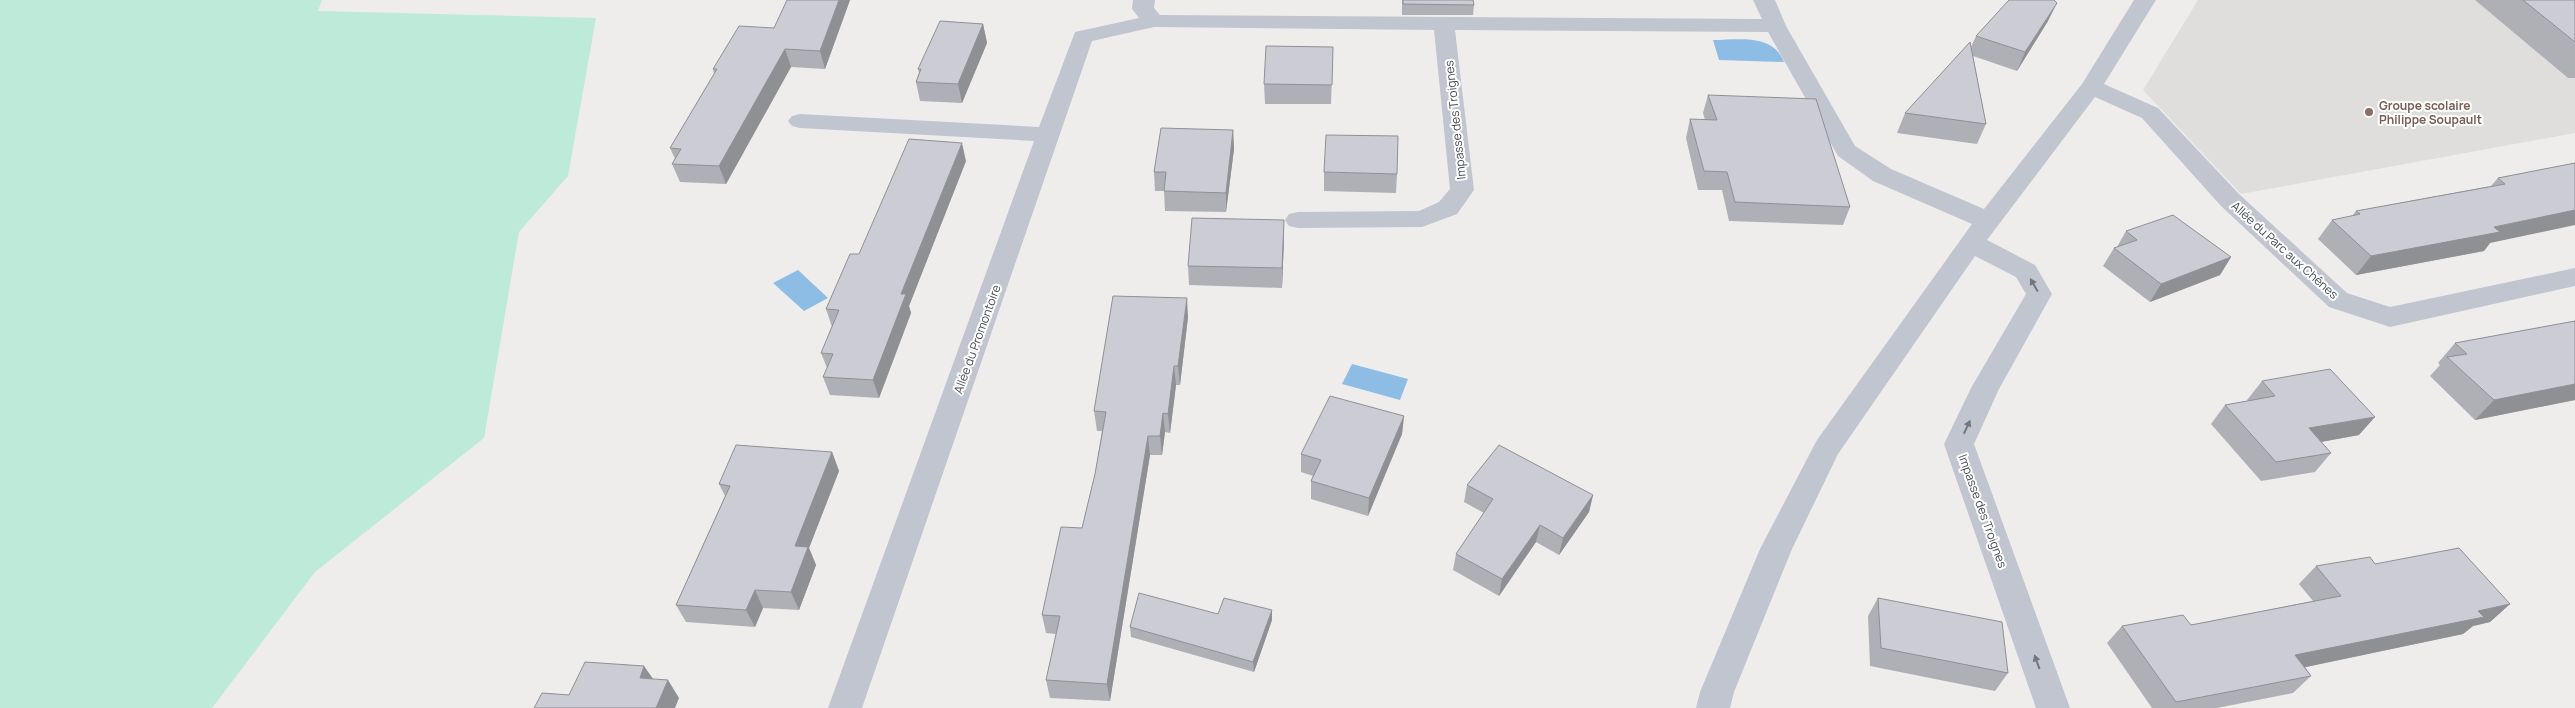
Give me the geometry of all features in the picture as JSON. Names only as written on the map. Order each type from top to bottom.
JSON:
[{"type":"street","points":[[1487,0],[1492,24]]},
{"type":"street","name":"Impasse des Troignes","points":[[1764,0],[1775,26],[1846,151],[1882,175],[1980,232],[2026,271],[2039,294],[1985,388],[1959,444],[2053,708]]},
{"type":"street","points":[[1713,708],[1717,692],[1776,549],[1827,448],[1980,232],[2091,87],[2145,0]]},
{"type":"street","points":[[1149,11],[1444,24],[1775,26]]},
{"type":"street","name":"Allée du Promontoire","points":[[845,708],[1083,37],[1149,11]]},
{"type":"street","name":"Impasse des Troignes","points":[[1298,220],[1422,219],[1448,208],[1462,190],[1444,24]]},
{"type":"street","name":"Allée du Parc aux Chênes","points":[[2091,87],[2150,113],[2230,200],[2338,300],[2390,317],[2575,277]]},
{"type":"street","points":[[800,121],[1049,135]]},
{"type":"shaded area","name":"Groupe scolaire Philippe Soupault","points":[[2198,0],[2575,0],[2575,133],[2241,194],[2143,90]]},
{"type":"green space","points":[[0,0],[322,0],[318,11],[596,18],[568,176],[519,232],[484,438],[315,572],[212,708],[0,708]]},
{"type":"water","points":[[1744,39],[1763,42],[1772,46],[1784,62],[1719,60],[1713,40]]},
{"type":"water","points":[[798,270],[828,298],[804,311],[773,283]]},
{"type":"water","points":[[1352,364],[1408,379],[1400,400],[1342,384]]},
{"type":"building","points":[[787,0],[839,0],[820,51],[785,49],[719,166],[672,164],[681,149],[670,148],[717,69],[713,69],[739,26],[774,28]]},
{"type":"building","points":[[1403,0],[1473,0],[1474,5],[1403,4]]},
{"type":"building","points":[[2009,0],[2054,0],[2057,3],[2025,52],[1976,36]]},
{"type":"building","points":[[2523,0],[2575,0],[2575,42]]},
{"type":"building","points":[[940,21],[983,24],[958,84],[916,82],[921,69],[918,69]]},
{"type":"building","points":[[1970,42],[1986,124],[1905,113]]},
{"type":"building","points":[[1266,46],[1333,47],[1332,85],[1264,84]]},
{"type":"building","points":[[1708,95],[1816,99],[1850,207],[1735,202],[1727,172],[1704,171],[1690,119],[1717,120]]},
{"type":"building","points":[[1161,128],[1233,130],[1226,193],[1164,191],[1166,172],[1154,172]]},
{"type":"building","points":[[1326,135],[1398,136],[1397,174],[1324,172]]},
{"type":"building","points":[[909,139],[962,143],[901,294],[906,294],[873,380],[823,377],[833,354],[821,353],[839,310],[826,309],[850,254],[859,254]]},
{"type":"building","points":[[2575,163],[2575,210],[2494,227],[2500,232],[2371,256],[2332,220],[2360,214],[2356,211],[2505,184],[2498,178]]},
{"type":"building","points":[[2173,215],[2231,257],[2161,284],[2114,248],[2137,240],[2126,231]]},
{"type":"building","points":[[1192,218],[1284,220],[1282,268],[1188,266]]},
{"type":"building","points":[[1113,296],[1187,298],[1178,366],[1174,366],[1168,414],[1163,413],[1160,436],[1148,436],[1107,684],[1046,680],[1060,616],[1042,615],[1061,527],[1082,528],[1095,474],[1106,412],[1094,411]]},
{"type":"building","points":[[2575,321],[2575,384],[2494,400],[2447,357],[2467,354],[2455,343]]},
{"type":"building","points":[[2330,369],[2375,417],[2309,428],[2331,453],[2276,462],[2225,405],[2275,396],[2262,381]]},
{"type":"building","points":[[1330,396],[1404,416],[1369,498],[1311,481],[1321,460],[1301,454]]},
{"type":"building","points":[[736,445],[832,452],[795,546],[808,547],[791,592],[755,590],[746,610],[676,605],[730,486],[719,484]]},
{"type":"building","points":[[1499,445],[1593,495],[1563,538],[1540,525],[1502,579],[1456,554],[1493,499],[1467,485]]},
{"type":"building","points":[[2459,548],[2510,604],[2478,611],[2484,617],[2295,655],[2311,676],[2176,702],[2122,626],[2183,615],[2191,625],[2341,596],[2316,566],[2370,557],[2375,564]]},
{"type":"building","points":[[1139,593],[1218,614],[1224,598],[1272,610],[1253,662],[1130,627]]},
{"type":"building","points":[[1878,598],[2002,622],[2008,673],[1881,648]]},
{"type":"building","points":[[585,662],[644,666],[640,678],[668,680],[656,708],[534,708],[542,693],[569,695]]},
{"type":"place","name":"Groupe scolaire Philippe Soupault","points":[[2369,112]]}]
